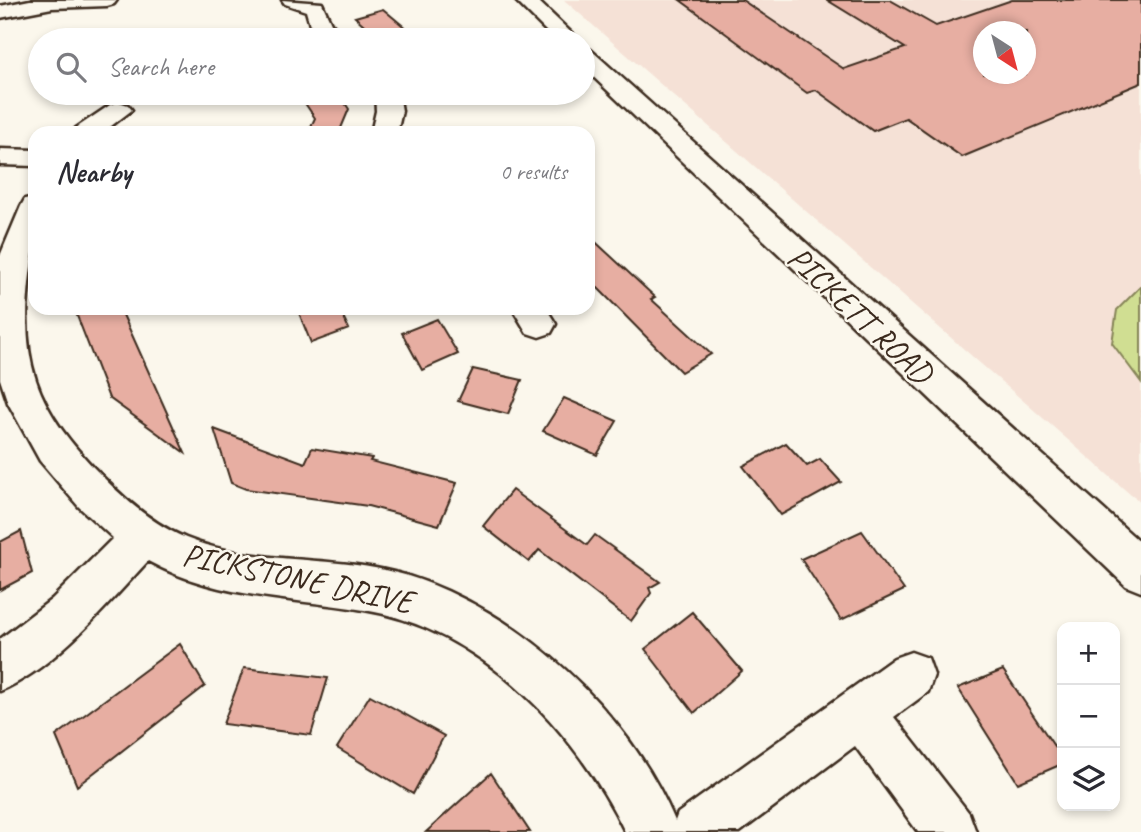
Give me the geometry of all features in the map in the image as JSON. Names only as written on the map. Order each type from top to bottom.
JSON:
[{"type":"street","points":[[0,12],[52,2],[107,0]]},
{"type":"street","points":[[292,0],[315,7],[324,28]]},
{"type":"street","points":[[525,0],[555,28]]},
{"type":"street","name":"PICKETT ROAD","points":[[595,66],[1141,571]]},
{"type":"street","points":[[386,126],[388,105]]},
{"type":"street","points":[[95,126],[119,110]]},
{"type":"street","points":[[0,158],[28,158]]},
{"type":"street","name":"PICKSTONE DRIVE","points":[[28,222],[17,247],[16,287],[8,327],[14,368],[26,402],[43,436],[67,467],[107,508],[142,537],[197,562],[271,577],[377,589],[421,602],[464,621],[516,658],[544,682],[593,737],[624,778],[653,832]]},
{"type":"street","points":[[0,668],[68,615],[142,537]]},
{"type":"street","points":[[697,832],[911,675]]},
{"type":"street","points":[[861,713],[950,832]]},
{"type":"shaded area","points":[[564,0],[1141,0],[1141,502],[1131,495]]},
{"type":"green space","points":[[1141,286],[1141,382],[1112,343],[1117,310]]},
{"type":"building","points":[[680,0],[742,0],[844,69],[905,48],[827,0],[890,0],[936,26],[1012,0],[1141,0],[1141,83],[962,157],[906,118],[873,131],[816,90],[807,93]]},
{"type":"building","points":[[383,9],[406,28],[367,28],[355,17]]},
{"type":"building","points":[[306,105],[346,105],[349,109],[342,126],[311,126],[315,118]]},
{"type":"building","points":[[595,241],[655,297],[651,299],[711,354],[681,372],[595,285]]},
{"type":"building","points":[[77,315],[123,315],[185,453],[109,398]]},
{"type":"building","points":[[300,315],[342,315],[349,329],[311,343]]},
{"type":"building","points":[[437,319],[458,354],[422,370],[402,333]]},
{"type":"building","points":[[473,369],[522,380],[508,414],[458,401]]},
{"type":"building","points":[[564,398],[617,421],[597,455],[543,431]]},
{"type":"building","points":[[214,429],[305,463],[312,448],[372,458],[370,461],[457,483],[439,525],[368,506],[246,489],[231,483]]},
{"type":"building","points":[[786,443],[807,466],[820,459],[841,482],[781,515],[743,466]]},
{"type":"building","points":[[512,490],[587,545],[595,535],[660,582],[649,588],[651,593],[631,621],[539,550],[529,562],[483,526]]},
{"type":"building","points":[[21,531],[32,573],[0,590],[0,542]]},
{"type":"building","points":[[862,531],[904,590],[841,620],[801,559]]},
{"type":"building","points":[[692,612],[742,671],[694,713],[645,649]]},
{"type":"building","points":[[180,644],[205,686],[77,786],[56,736]]},
{"type":"building","points":[[244,668],[328,678],[311,735],[223,724]]},
{"type":"building","points":[[1003,670],[1057,751],[1057,766],[1018,783],[958,688]]},
{"type":"building","points":[[370,695],[444,736],[413,794],[337,748]]},
{"type":"building","points":[[491,773],[530,832],[426,832]]}]
